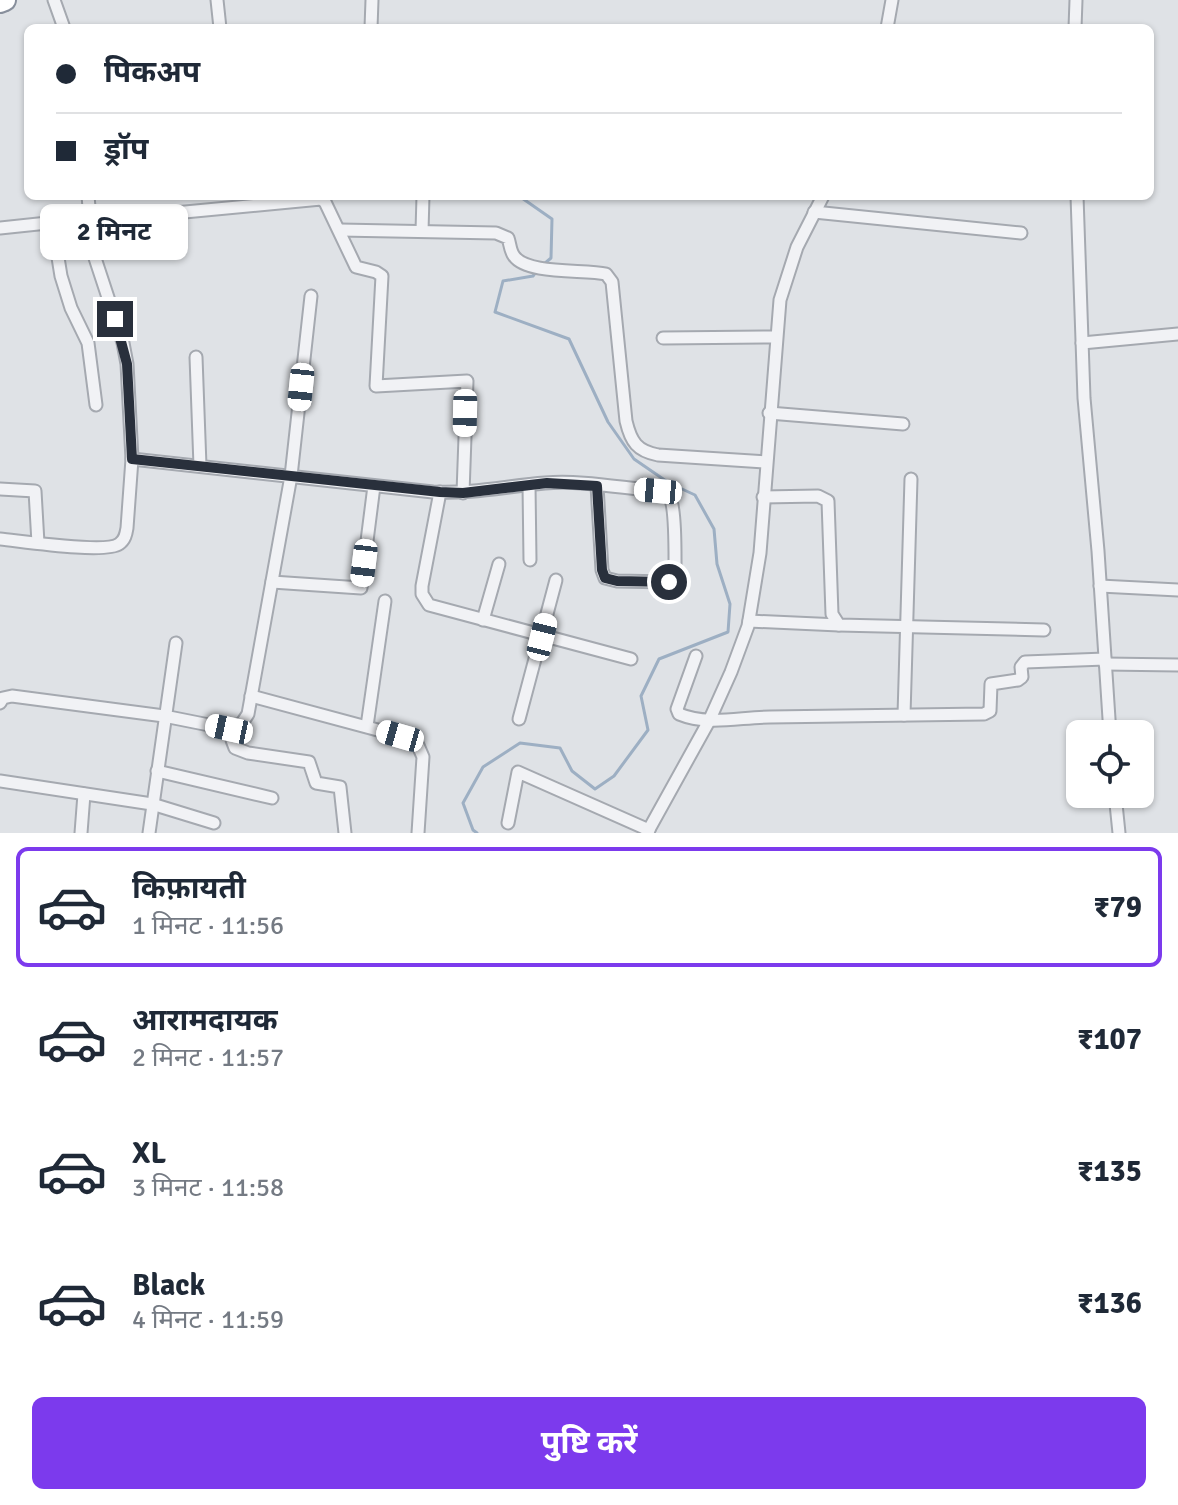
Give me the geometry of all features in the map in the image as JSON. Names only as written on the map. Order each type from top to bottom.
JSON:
[{"type":"street","points":[[54,0],[63,24]]},
{"type":"street","points":[[217,0],[220,24]]},
{"type":"street","points":[[371,24],[372,0]]},
{"type":"street","points":[[888,24],[892,0]]},
{"type":"street","points":[[1075,24],[1076,0]]},
{"type":"street","points":[[0,539],[111,547],[122,542],[127,528],[132,459],[127,364],[123,343],[98,271],[88,200]]},
{"type":"street","points":[[96,405],[91,357],[83,330],[65,291],[55,239],[59,226],[295,200]]},
{"type":"street","points":[[320,200],[325,202],[356,267],[382,276],[376,386],[467,381],[463,493]]},
{"type":"street","points":[[422,231],[423,200]]},
{"type":"street","points":[[508,823],[518,772],[648,832],[709,721],[749,621],[760,553],[776,337],[786,274],[821,200]]},
{"type":"street","points":[[1077,200],[1082,343],[1109,720]]},
{"type":"street","points":[[814,212],[1021,233]]},
{"type":"street","points":[[0,228],[57,222]]},
{"type":"street","points":[[340,230],[501,234],[508,238],[516,259],[549,268],[600,273],[610,277],[626,421],[638,448],[658,455],[766,462]]},
{"type":"street","points":[[311,296],[291,476],[248,714],[236,727],[232,740],[235,748],[248,753],[309,762],[316,783],[340,787],[345,833]]},
{"type":"street","points":[[1082,343],[1178,334]]},
{"type":"street","points":[[663,338],[776,337]]},
{"type":"street","points":[[196,357],[200,466]]},
{"type":"street","points":[[769,413],[903,424]]},
{"type":"street","points":[[132,459],[440,492],[463,493],[547,483],[597,486],[658,491],[669,496],[672,507],[673,579],[669,582],[605,578],[597,486]]},
{"type":"street","points":[[904,715],[911,479]]},
{"type":"street","points":[[529,485],[530,560]]},
{"type":"street","points":[[272,582],[361,588],[374,486]]},
{"type":"street","points":[[0,489],[35,491],[38,543]]},
{"type":"street","points":[[440,492],[422,594],[429,605],[631,659]]},
{"type":"street","points":[[763,497],[818,496],[828,501],[832,614],[839,625]]},
{"type":"street","points":[[483,620],[499,564]]},
{"type":"street","points":[[519,719],[556,580]]},
{"type":"street","points":[[1100,586],[1178,590]]},
{"type":"street","points":[[367,726],[385,601]]},
{"type":"street","points":[[749,621],[1044,630]]},
{"type":"street","points":[[149,833],[176,643]]},
{"type":"street","points":[[696,656],[677,709],[679,714],[688,718],[709,721],[764,717],[984,714],[990,711],[991,684],[1018,680],[1022,677],[1021,667],[1025,662],[1105,661],[1178,665]]},
{"type":"street","points":[[0,703],[3,698],[12,696],[164,716],[229,729],[236,727]]},
{"type":"street","points":[[251,696],[410,739],[421,748],[418,833]]},
{"type":"street","points":[[157,771],[272,798]]},
{"type":"street","points":[[0,781],[152,804],[214,823]]},
{"type":"street","points":[[81,833],[84,794]]},
{"type":"street","points":[[1116,808],[1119,833]]},
{"type":"waterway","points":[[525,200],[552,219],[551,258],[544,264]]},
{"type":"waterway","points":[[477,833],[463,803],[483,767],[520,743],[560,748],[572,771],[595,789],[614,776],[648,730],[641,696],[659,659],[728,632],[730,604],[717,564],[714,529],[695,495],[669,483],[634,459],[608,422],[569,339],[495,312],[503,281],[533,276],[536,272]]},
{"type":"route","points":[[115,319],[127,364],[132,459],[440,492],[463,493],[547,483],[597,486],[605,578],[669,582]]}]
